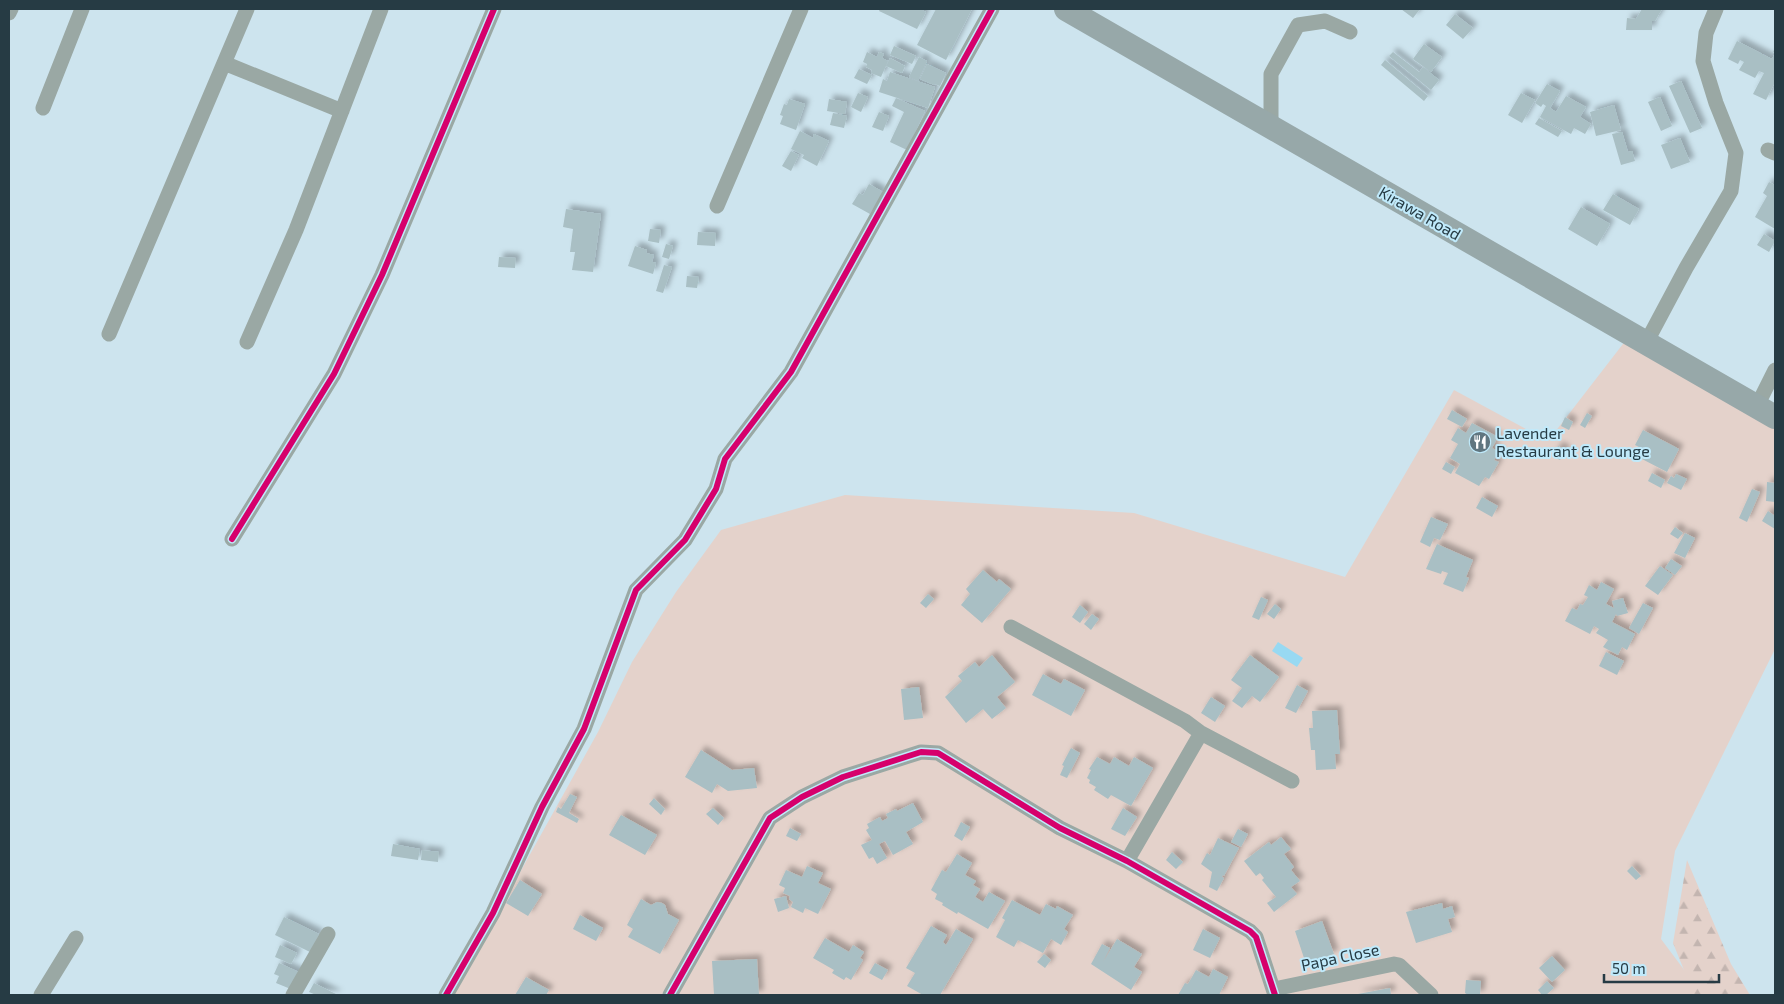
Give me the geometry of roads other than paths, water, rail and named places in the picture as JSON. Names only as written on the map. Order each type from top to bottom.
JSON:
[{"type":"main road","name":"Kirawa Road","points":[[1066,9],[1766,411]]},
{"type":"street","points":[[9,13],[10,9]]},
{"type":"street","points":[[43,108],[82,9]]},
{"type":"street","points":[[109,334],[247,9]]},
{"type":"street","points":[[247,342],[296,230],[381,9]]},
{"type":"street","points":[[232,539],[334,374],[382,275],[494,9]]},
{"type":"street","points":[[717,206],[801,9]]},
{"type":"street","points":[[446,995],[493,913],[542,807],[584,730],[636,590],[685,540],[716,489],[725,459],[791,372],[992,9]]},
{"type":"street","points":[[1646,343],[1686,268],[1731,191],[1736,153],[1716,103],[1703,61],[1706,33],[1716,9]]},
{"type":"street","points":[[1271,127],[1271,74],[1298,25],[1325,21],[1350,32]]},
{"type":"street","points":[[224,63],[342,111]]},
{"type":"street","points":[[1766,411],[1775,370]]},
{"type":"street","points":[[1011,627],[1185,721],[1201,733],[1292,781]]},
{"type":"street","points":[[1127,861],[1201,733]]},
{"type":"street","points":[[670,995],[770,818],[802,798],[843,777],[920,752],[938,753],[1060,828],[1127,861],[1250,931],[1256,937],[1274,992]]},
{"type":"street","points":[[293,995],[328,934]]},
{"type":"street","points":[[41,995],[76,938]]},
{"type":"street","name":"Papa Close","points":[[1274,992],[1394,964],[1399,965],[1431,995]]},
{"type":"water","points":[[1278,642],[1303,658],[1297,667],[1272,651]]},
{"type":"place","name":"Lavender Restaurant & Lounge","points":[[1480,442]]}]
